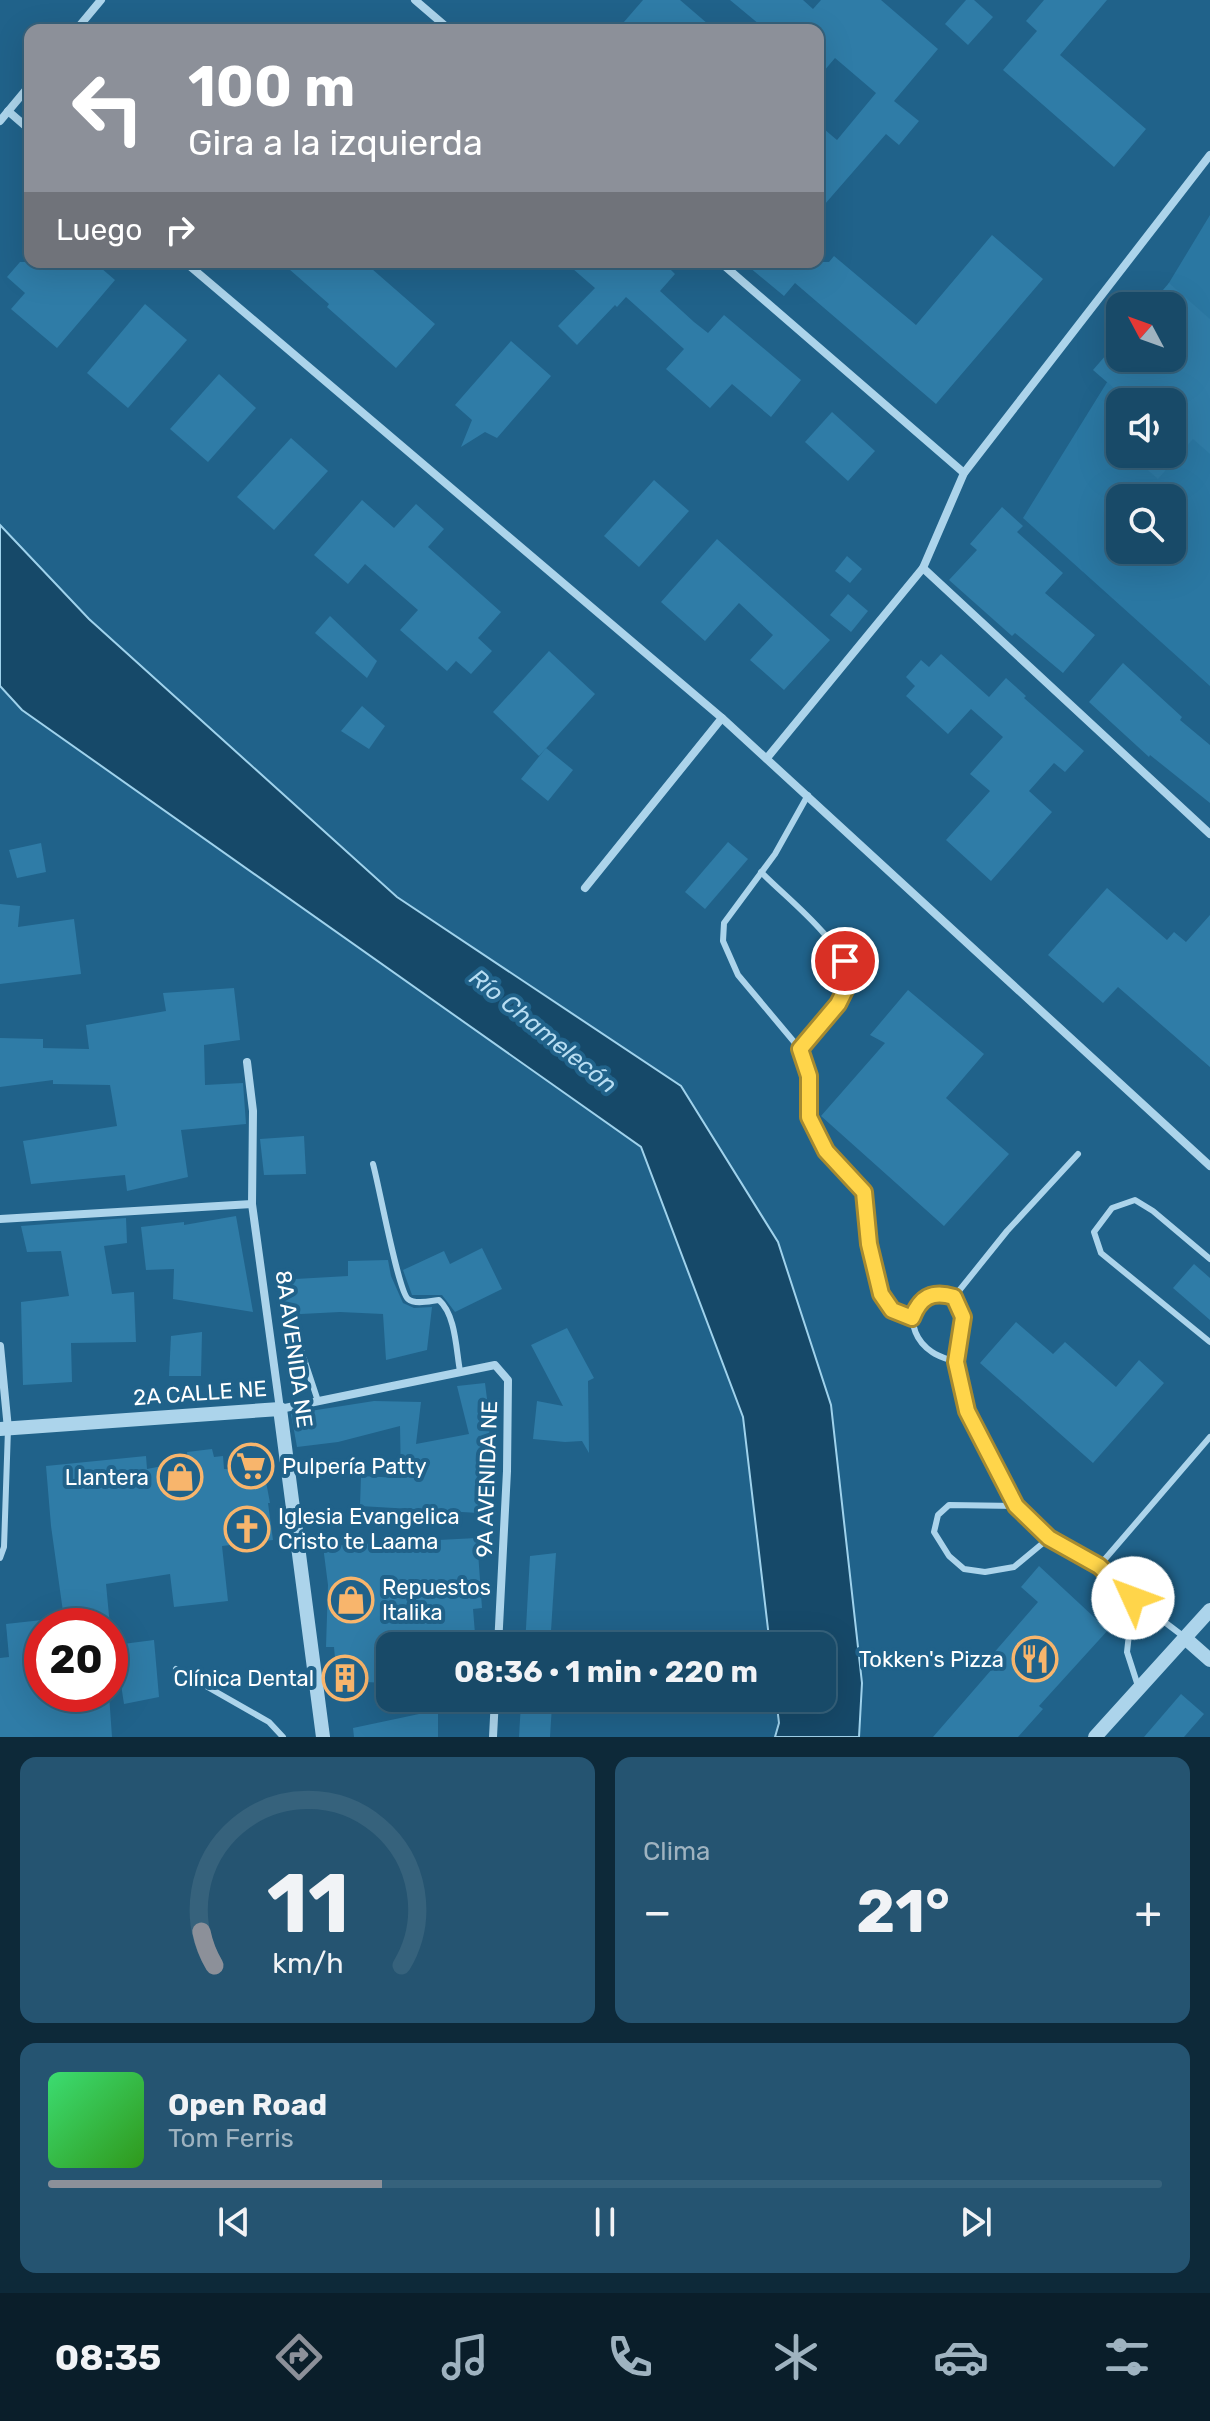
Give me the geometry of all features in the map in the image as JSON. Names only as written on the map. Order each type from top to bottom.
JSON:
[{"type":"street","points":[[81,24],[101,0]]},
{"type":"street","points":[[415,0],[443,24]]},
{"type":"street","points":[[0,121],[24,92]]},
{"type":"street","points":[[8,111],[24,125]]},
{"type":"street","points":[[767,758],[923,568],[964,473],[1210,155]]},
{"type":"street","points":[[192,268],[722,718],[1210,1166]]},
{"type":"street","points":[[727,268],[964,473]]},
{"type":"street","points":[[923,568],[1210,834]]},
{"type":"street","points":[[585,888],[722,718]]},
{"type":"street","name":"8A AVENIDA NE","points":[[247,1062],[253,1111],[252,1204],[323,1737]]},
{"type":"street","points":[[0,1219],[252,1204]]},
{"type":"street","points":[[0,1346],[4,1429]]},
{"type":"street","name":"2A CALLE NE","points":[[4,1429],[280,1409],[495,1365]]},
{"type":"street","name":"9A AVENIDA NE","points":[[495,1365],[508,1380],[509,1410],[499,1632]]},
{"type":"street","points":[[1095,1737],[1210,1610]]},
{"type":"street","points":[[1185,1638],[1210,1660]]},
{"type":"street","points":[[493,1737],[494,1712]]},
{"type":"lane","points":[[808,795],[775,854],[724,923],[723,941],[738,975],[800,1049],[809,1076],[809,1117],[826,1151],[864,1192],[869,1244],[881,1294],[892,1310],[912,1318]]},
{"type":"lane","points":[[761,872],[825,936],[845,961],[851,978],[838,1004],[800,1049]]},
{"type":"lane","points":[[954,1297],[1007,1231],[1078,1154]]},
{"type":"lane","points":[[373,1164],[384,1203],[399,1283],[412,1303],[439,1300],[443,1304],[449,1315],[460,1371]]},
{"type":"lane","points":[[1210,1259],[1153,1211],[1135,1200],[1112,1208],[1094,1232],[1101,1253],[1210,1342]]},
{"type":"lane","points":[[956,1362],[934,1354],[915,1332],[912,1318],[916,1306],[929,1294],[941,1293],[954,1297],[963,1317],[956,1362],[967,1411],[1016,1506],[1049,1538],[1099,1566],[1133,1598],[1185,1638]]},
{"type":"lane","points":[[295,1332],[318,1401]]},
{"type":"lane","points":[[0,1558],[4,1547],[4,1429]]},
{"type":"lane","points":[[1099,1566],[1210,1437]]},
{"type":"lane","points":[[1016,1506],[949,1505],[938,1515],[934,1532],[949,1556],[964,1569],[985,1572],[1014,1567],[1049,1538]]},
{"type":"lane","points":[[1133,1598],[1127,1652],[1139,1689]]},
{"type":"lane","points":[[176,1669],[269,1722],[283,1737]]},
{"type":"shaded area","points":[[1210,215],[1210,686],[1023,518],[1113,372],[1186,372],[1186,292],[1163,292]]},
{"type":"water","name":"Río Chamelecón","points":[[0,525],[89,619],[397,897],[681,1086],[778,1242],[831,1405],[862,1683],[859,1737],[775,1737],[779,1723],[778,1712],[836,1712],[836,1632],[768,1632],[743,1417],[641,1147],[22,710],[0,686]]},
{"type":"building","points":[[643,0],[680,0],[708,24],[622,24]]},
{"type":"building","points":[[730,0],[803,0],[813,9],[821,0],[881,0],[938,49],[894,101],[919,121],[899,145],[886,134],[824,205],[824,129],[837,140],[876,93],[835,58],[824,71],[824,24],[759,24]]},
{"type":"building","points":[[966,0],[974,0],[993,17],[968,45],[945,24]]},
{"type":"building","points":[[1044,0],[1107,0],[1060,55],[1146,129],[1114,167],[1003,70],[1037,31],[1026,21]]},
{"type":"building","points":[[992,235],[1043,279],[936,404],[795,283],[784,296],[750,268],[824,268],[824,262],[829,262],[834,256],[916,325]]},
{"type":"building","points":[[20,262],[24,262],[24,268],[101,268],[115,280],[57,348],[11,309],[25,293],[7,277]]},
{"type":"building","points":[[288,268],[371,268],[435,324],[396,368],[327,307],[329,304]]},
{"type":"building","points":[[572,268],[669,268],[675,274],[660,291],[694,322],[708,333],[724,315],[801,380],[771,417],[732,384],[710,408],[666,369],[684,349],[626,297],[577,345],[558,326],[595,288]]},
{"type":"building","points":[[1169,283],[1179,292],[1161,292]]},
{"type":"building","points":[[1186,298],[1210,319],[1210,454],[1193,439],[1186,447],[1186,388],[1114,388],[1093,370],[1106,355],[1106,372],[1186,372]]},
{"type":"building","points":[[145,304],[187,340],[128,408],[87,373]]},
{"type":"building","points":[[511,341],[551,376],[497,438],[485,432],[461,447],[472,420],[455,405]]},
{"type":"building","points":[[219,374],[256,408],[208,462],[170,429]]},
{"type":"building","points":[[832,412],[875,451],[848,481],[805,442]]},
{"type":"building","points":[[291,438],[328,471],[274,530],[237,497]]},
{"type":"building","points":[[1145,468],[1168,468],[1158,479]]},
{"type":"building","points":[[654,480],[689,511],[639,567],[604,536]]},
{"type":"building","points":[[362,500],[394,528],[416,504],[444,529],[428,547],[501,612],[478,638],[492,651],[471,674],[456,661],[447,671],[400,630],[418,610],[365,564],[348,584],[314,555]]},
{"type":"building","points":[[1002,507],[1023,526],[1017,532],[1063,573],[1045,593],[1095,635],[1063,673],[1015,633],[1012,636],[949,580],[977,550],[970,544]]},
{"type":"building","points":[[717,539],[830,640],[784,690],[750,660],[773,635],[739,603],[705,641],[661,602]]},
{"type":"building","points":[[847,556],[862,569],[850,583],[835,571]]},
{"type":"building","points":[[848,594],[868,611],[851,632],[830,615]]},
{"type":"building","points":[[330,616],[377,661],[367,678],[315,633]]},
{"type":"building","points":[[549,651],[595,694],[539,756],[493,712]]},
{"type":"building","points":[[941,654],[989,697],[1006,678],[1084,751],[1065,772],[1054,763],[1029,791],[1052,812],[991,881],[946,840],[990,791],[970,774],[1003,737],[971,709],[948,734],[906,696],[915,686],[906,677],[921,660],[929,667]]},
{"type":"building","points":[[1123,663],[1210,745],[1210,803],[1149,757],[1089,702]]},
{"type":"building","points":[[362,706],[385,726],[369,749],[341,731]]},
{"type":"building","points":[[546,748],[573,770],[548,801],[521,779]]},
{"type":"building","points":[[728,842],[748,859],[705,909],[685,892]]},
{"type":"building","points":[[41,843],[46,872],[17,878],[9,850]]},
{"type":"building","points":[[1107,888],[1167,940],[1174,932],[1186,942],[1210,915],[1210,1067],[1118,987],[1103,1003],[1048,955]]},
{"type":"building","points":[[0,904],[20,906],[18,927],[74,919],[81,974],[0,984]]},
{"type":"building","points":[[234,988],[240,1040],[204,1045],[205,1085],[243,1083],[246,1124],[181,1130],[188,1177],[127,1191],[125,1175],[31,1184],[23,1141],[117,1126],[110,1085],[53,1084],[53,1080],[0,1087],[0,1038],[43,1039],[43,1048],[89,1049],[86,1025],[166,1011],[163,993]]},
{"type":"building","points":[[908,990],[984,1054],[946,1098],[1009,1154],[944,1226],[821,1116],[885,1043],[870,1035]]},
{"type":"building","points":[[304,1136],[306,1174],[264,1175],[260,1139]]},
{"type":"building","points":[[236,1216],[253,1312],[173,1299],[174,1269],[146,1270],[141,1227],[184,1222],[184,1225]]},
{"type":"building","points":[[126,1218],[127,1243],[104,1246],[112,1294],[134,1292],[136,1342],[71,1343],[72,1382],[23,1385],[21,1302],[69,1296],[61,1251],[27,1252],[21,1226]]},
{"type":"building","points":[[482,1248],[502,1289],[455,1312],[442,1295],[412,1295],[403,1270],[444,1251],[450,1264]]},
{"type":"building","points":[[388,1260],[391,1276],[403,1303],[414,1308],[432,1307],[427,1350],[386,1360],[383,1314],[340,1312],[281,1315],[278,1280],[348,1276],[348,1261]]},
{"type":"building","points":[[1194,1264],[1210,1278],[1210,1320],[1173,1288]]},
{"type":"building","points":[[1016,1322],[1053,1354],[1065,1342],[1116,1387],[1139,1360],[1164,1383],[1093,1463],[980,1363]]},
{"type":"building","points":[[567,1328],[594,1378],[588,1381],[589,1453],[582,1441],[533,1439],[537,1401],[563,1406],[531,1345]]},
{"type":"building","points":[[202,1332],[201,1376],[169,1376],[171,1336]]},
{"type":"building","points":[[485,1383],[490,1423],[486,1486],[489,1502],[478,1503],[479,1513],[360,1506],[361,1476],[401,1478],[400,1426],[338,1442],[297,1447],[291,1414],[374,1401],[421,1402],[416,1444],[469,1434],[457,1386]]},
{"type":"building","points":[[212,1449],[214,1457],[223,1456],[224,1469],[264,1471],[273,1540],[222,1546],[228,1601],[174,1607],[170,1574],[106,1584],[108,1608],[62,1608],[46,1466],[146,1456],[147,1469],[188,1461],[187,1452]]},
{"type":"building","points":[[477,1538],[482,1608],[473,1609],[475,1632],[376,1632],[376,1682],[337,1681],[334,1647],[326,1647],[328,1585],[323,1546]]},
{"type":"building","points":[[556,1553],[551,1632],[526,1632],[530,1556]]},
{"type":"building","points":[[1039,1566],[1108,1630],[1039,1706],[1043,1709],[1018,1737],[933,1737],[999,1661],[992,1655],[1038,1602],[1021,1587]]},
{"type":"building","points":[[24,1622],[24,1712],[110,1712],[112,1737],[0,1737],[0,1658],[9,1657],[6,1624]]},
{"type":"building","points":[[154,1640],[159,1697],[128,1703],[128,1643]]},
{"type":"building","points":[[1181,1694],[1204,1714],[1184,1737],[1144,1737]]},
{"type":"building","points":[[438,1712],[438,1737],[354,1737],[353,1728]]},
{"type":"building","points":[[520,1712],[552,1712],[550,1737],[519,1737]]},
{"type":"place","name":"Pulpería Patty","points":[[251,1466]]},
{"type":"place","name":"Llantera","points":[[180,1477]]},
{"type":"place","name":"Iglesia Evangelica Cristo te Laama","points":[[247,1529]]},
{"type":"place","name":"Repuestos Italika","points":[[351,1600]]},
{"type":"place","name":"Tokken's Pizza","points":[[1035,1659]]},
{"type":"place","name":"Clínica Dental","points":[[345,1678]]},
{"type":"route","points":[[845,961],[851,978],[838,1004],[800,1049],[809,1076],[809,1117],[826,1151],[864,1192],[874,1275],[881,1294],[892,1310],[912,1318],[916,1306],[929,1294],[941,1293],[954,1297],[963,1317],[956,1362],[967,1411],[1016,1506],[1049,1538],[1099,1566],[1133,1598]]}]
